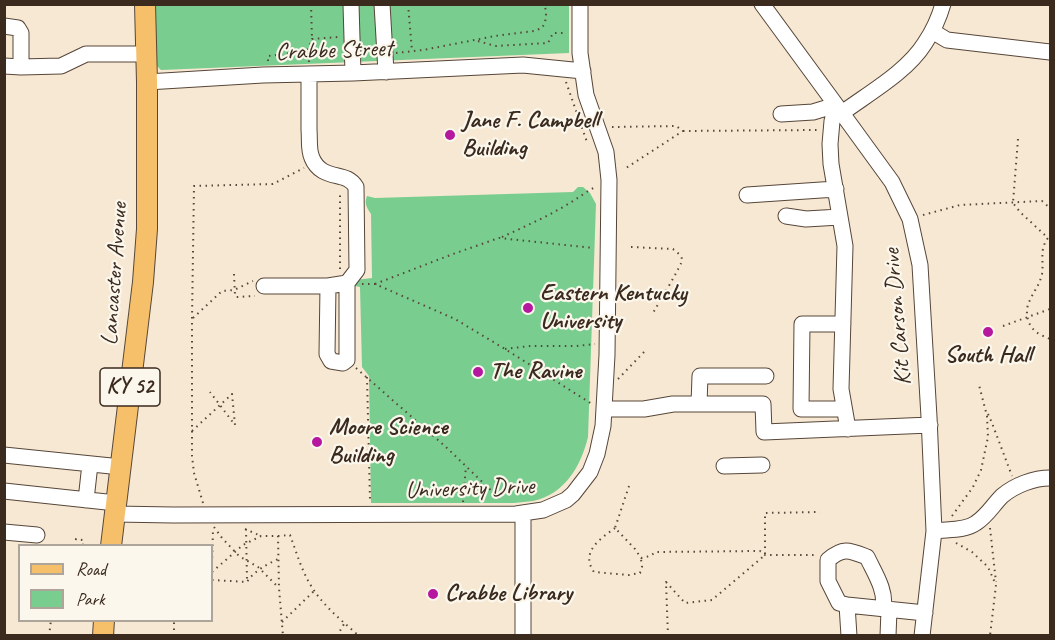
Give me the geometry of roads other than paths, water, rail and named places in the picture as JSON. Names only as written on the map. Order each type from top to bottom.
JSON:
[{"type":"main road","name":"Lancaster Avenue","points":[[119,544],[116,508],[147,229],[146,4]]},
{"type":"street","points":[[351,4],[344,36],[353,73]]},
{"type":"street","points":[[382,4],[386,72]]},
{"type":"street","name":"University Drive","points":[[4,491],[86,500],[144,515],[523,513],[543,510],[566,500],[579,488],[590,472],[601,435],[604,410],[600,343],[609,250],[600,182],[606,152],[586,95],[582,64],[580,4]]},
{"type":"street","name":"Kit Carson Drive","points":[[762,4],[892,182],[910,219],[920,265],[934,531],[922,636]]},
{"type":"street","points":[[848,429],[841,389],[845,246],[830,144],[832,121],[839,109],[905,66],[921,50],[943,4]]},
{"type":"street","points":[[4,26],[18,28],[21,33],[21,67]]},
{"type":"street","points":[[932,31],[947,40],[1050,52]]},
{"type":"street","points":[[4,66],[61,66],[86,54],[146,54]]},
{"type":"street","name":"Crabbe Street","points":[[147,82],[309,68],[353,73],[582,64]]},
{"type":"street","points":[[259,287],[338,282],[357,270],[356,187],[346,178],[329,174],[318,168],[312,158],[309,68]]},
{"type":"street","points":[[781,114],[839,109]]},
{"type":"street","points":[[747,195],[836,189]]},
{"type":"street","points":[[786,216],[806,219],[840,217]]},
{"type":"street","points":[[338,282],[347,360]]},
{"type":"street","points":[[843,324],[802,324],[801,409],[844,409]]},
{"type":"street","points":[[699,404],[700,376],[766,376]]},
{"type":"street","points":[[604,410],[644,409],[673,404],[763,404],[764,432],[930,425]]},
{"type":"street","points":[[4,455],[121,467]]},
{"type":"street","points":[[86,500],[90,464]]},
{"type":"street","points":[[724,466],[762,465]]},
{"type":"street","points":[[934,531],[964,528],[975,524],[1002,496],[1017,487],[1050,478]]},
{"type":"street","points":[[523,513],[524,636]]},
{"type":"street","points":[[4,532],[37,535]]},
{"type":"street","points":[[888,636],[886,609],[882,589],[867,557],[849,550],[838,552],[828,560],[828,581],[839,603],[847,605],[886,609],[925,613]]},
{"type":"street","points":[[847,605],[849,636]]},
{"type":"place","name":"Jane F. Campbell Building","points":[[450,135]]},
{"type":"place","name":"Eastern Kentucky University","points":[[528,308]]},
{"type":"place","name":"South Hall","points":[[988,332]]},
{"type":"place","name":"The Ravine","points":[[478,372]]},
{"type":"place","name":"Moore Science Building","points":[[317,442]]},
{"type":"place","name":"Crabbe Library","points":[[433,594]]}]
